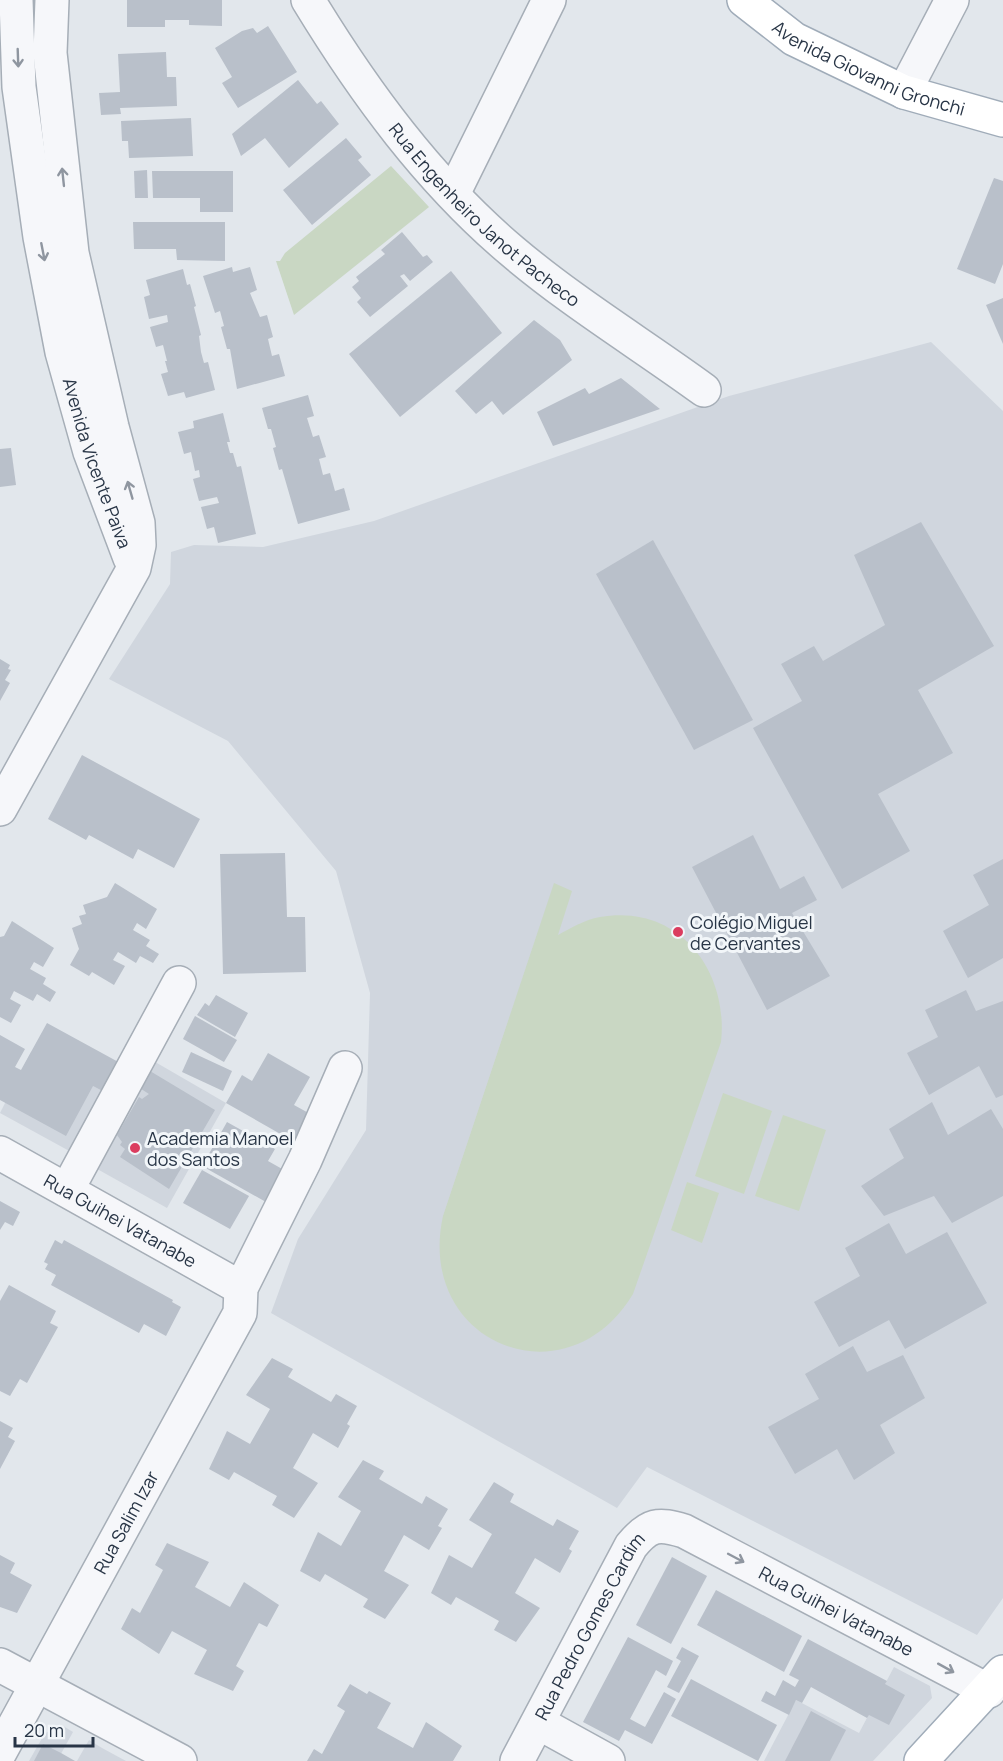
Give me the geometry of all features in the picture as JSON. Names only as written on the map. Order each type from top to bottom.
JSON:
[{"type":"main road","name":"Avenida Giovanni Gronchi","points":[[744,0],[794,39],[904,92],[1003,120]]},
{"type":"main road","points":[[921,1761],[996,1682]]},
{"type":"street","name":"Avenida Vicente Paiva","points":[[16,0],[20,98],[40,237],[62,352],[90,452],[134,568]]},
{"type":"street","name":"Avenida Vicente Paiva","points":[[52,0],[50,53],[72,253],[112,427],[138,523],[139,545],[134,568]]},
{"type":"street","name":"Rua Engenheiro Janot Pacheco","points":[[308,0],[351,70],[388,120],[453,194],[512,251],[704,390]]},
{"type":"street","points":[[453,194],[549,0]]},
{"type":"street","points":[[904,92],[952,0]]},
{"type":"street","points":[[0,809],[134,568]]},
{"type":"street","points":[[67,1190],[179,983]]},
{"type":"street","name":"Rua Salim Izar","points":[[0,1752],[240,1313],[242,1288],[305,1160],[345,1068]]},
{"type":"street","name":"Rua Guihei Vatanabe","points":[[0,1153],[242,1288]]},
{"type":"street","name":"Rua Pedro Gomes Cardim","points":[[517,1761],[631,1546],[642,1533],[651,1527],[664,1525],[684,1531]]},
{"type":"street","name":"Rua Guihei Vatanabe","points":[[684,1531],[996,1682]]},
{"type":"street","points":[[0,1665],[180,1761]]},
{"type":"street","points":[[539,1723],[608,1761]]},
{"type":"shaded area","name":"Colégio Miguel de Cervantes","points":[[931,342],[1003,411],[1003,1598],[977,1635],[647,1467],[617,1508],[271,1313],[298,1239],[366,1130],[370,993],[336,871],[228,741],[109,679],[170,584],[171,552],[194,545],[263,547],[374,521],[729,396]]},
{"type":"shaded area","points":[[31,1052],[106,1093],[73,1153],[0,1113]]},
{"type":"shaded area","points":[[150,1059],[226,1103],[167,1208],[90,1165]]},
{"type":"shaded area","points":[[894,1667],[930,1686],[932,1698],[873,1761],[764,1761],[796,1700],[859,1733]]},
{"type":"shaded area","points":[[63,1726],[73,1732],[57,1761],[29,1761],[45,1733]]},
{"type":"shaded area","points":[[89,1740],[102,1748],[126,1761],[77,1761]]},
{"type":"green space","points":[[391,166],[429,207],[294,315],[276,261],[280,261],[285,253]]},
{"type":"green space","points":[[554,883],[572,891],[558,935],[594,918],[628,915],[653,920],[675,931],[693,947],[707,967],[716,990],[721,1015],[721,1042],[633,1294],[604,1328],[571,1346],[536,1352],[502,1344],[473,1326],[451,1297],[440,1260],[443,1216]]},
{"type":"green space","points":[[723,1093],[772,1111],[744,1194],[695,1176]]},
{"type":"green space","points":[[783,1115],[826,1130],[799,1211],[755,1196]]},
{"type":"green space","points":[[687,1182],[719,1193],[702,1243],[671,1230]]},
{"type":"building","points":[[127,0],[222,0],[222,26],[189,25],[189,20],[165,20],[165,27],[127,27]]},
{"type":"building","points":[[268,26],[297,72],[238,108],[222,83],[232,77],[215,48],[242,31],[253,28],[257,33]]},
{"type":"building","points":[[166,52],[167,77],[176,77],[177,106],[120,108],[121,114],[101,115],[99,93],[120,92],[118,54]]},
{"type":"building","points":[[298,80],[317,104],[321,101],[339,124],[289,168],[265,138],[241,156],[232,134]]},
{"type":"building","points":[[191,118],[193,156],[129,158],[128,141],[122,141],[121,121]]},
{"type":"building","points":[[346,138],[362,157],[358,160],[371,175],[312,225],[283,190]]},
{"type":"building","points":[[147,170],[148,198],[135,198],[134,171]]},
{"type":"building","points":[[152,171],[233,171],[233,212],[200,212],[200,198],[153,198]]},
{"type":"building","points":[[994,178],[1003,181],[1003,264],[995,284],[957,269]]},
{"type":"building","points":[[133,222],[225,222],[225,261],[177,260],[176,249],[134,249]]},
{"type":"building","points":[[402,232],[423,257],[427,255],[433,262],[410,281],[404,274],[400,276],[408,286],[370,317],[357,302],[361,298],[352,287],[359,281],[356,277],[385,254],[381,250]]},
{"type":"building","points":[[232,267],[233,272],[250,267],[257,290],[250,293],[260,317],[267,315],[273,337],[268,339],[272,356],[279,354],[285,376],[237,389],[230,349],[227,349],[221,327],[224,326],[220,311],[215,313],[203,276]]},
{"type":"building","points":[[183,269],[196,306],[194,307],[201,335],[199,336],[201,352],[204,363],[208,362],[215,390],[186,398],[184,392],[168,396],[161,374],[168,372],[163,345],[156,347],[150,327],[168,322],[167,315],[149,319],[144,297],[150,295],[146,280]]},
{"type":"building","points":[[451,271],[502,333],[400,417],[349,354]]},
{"type":"building","points":[[1003,298],[1003,344],[986,305]]},
{"type":"building","points":[[534,320],[560,340],[572,360],[503,415],[492,401],[476,414],[455,391]]},
{"type":"building","points":[[621,378],[660,409],[553,446],[537,412],[585,388],[589,394]]},
{"type":"building","points":[[308,395],[314,416],[307,418],[313,437],[319,435],[326,457],[319,459],[323,475],[330,473],[335,491],[344,488],[350,510],[298,524],[282,469],[279,470],[271,429],[268,429],[262,408]]},
{"type":"building","points":[[223,413],[230,442],[227,442],[230,453],[233,453],[237,467],[241,466],[256,534],[218,543],[214,527],[207,529],[201,507],[219,503],[217,497],[199,501],[193,479],[200,477],[199,470],[195,471],[191,452],[184,454],[178,432],[194,428],[193,421]]},
{"type":"building","points":[[11,448],[16,485],[0,487],[0,449]]},
{"type":"building","points":[[921,522],[994,646],[918,690],[953,753],[878,794],[910,851],[842,889],[753,728],[802,701],[781,664],[814,646],[823,661],[885,625],[854,555]]},
{"type":"building","points":[[653,540],[753,720],[694,750],[596,574]]},
{"type":"building","points":[[0,659],[10,665],[8,669],[11,670],[5,680],[10,683],[0,701]]},
{"type":"building","points":[[82,755],[200,819],[174,868],[138,849],[133,859],[89,835],[86,840],[48,819]]},
{"type":"building","points":[[753,835],[780,889],[804,876],[817,900],[792,913],[830,976],[767,1010],[692,867]]},
{"type":"building","points":[[285,853],[287,917],[305,917],[306,972],[223,974],[220,854]]},
{"type":"building","points":[[1003,859],[1003,958],[968,978],[943,931],[989,905],[973,875]]},
{"type":"building","points":[[115,883],[157,909],[146,929],[137,923],[133,930],[150,940],[146,946],[159,954],[153,963],[140,956],[136,963],[118,952],[113,960],[125,966],[114,985],[92,972],[89,976],[70,965],[79,949],[72,928],[82,924],[79,916],[86,914],[83,905],[107,897]]},
{"type":"building","points":[[12,921],[54,948],[43,967],[34,962],[30,969],[46,978],[43,984],[56,992],[50,1002],[37,994],[33,1001],[14,991],[10,999],[21,1005],[11,1023],[0,1017],[0,937],[4,936]]},
{"type":"building","points":[[966,990],[976,1011],[1003,1001],[1003,1095],[996,1098],[979,1066],[929,1095],[907,1053],[938,1037],[925,1010]]},
{"type":"building","points":[[216,995],[248,1013],[235,1037],[197,1015],[205,1003],[209,1006]]},
{"type":"building","points":[[195,1016],[237,1040],[224,1062],[183,1039]]},
{"type":"building","points":[[47,1023],[122,1064],[106,1093],[93,1086],[66,1136],[0,1100],[0,1035],[25,1049],[15,1067],[21,1070]]},
{"type":"building","points":[[191,1052],[232,1071],[223,1091],[182,1072]]},
{"type":"building","points":[[268,1053],[310,1077],[294,1105],[314,1116],[298,1144],[226,1103],[242,1075],[252,1081]]},
{"type":"building","points":[[145,1068],[215,1110],[169,1189],[120,1157],[125,1149],[120,1145],[122,1142],[117,1135],[139,1097],[142,1099],[149,1094],[135,1085]]},
{"type":"building","points":[[932,1102],[948,1135],[991,1109],[1003,1129],[1003,1196],[952,1223],[934,1196],[884,1216],[861,1186],[904,1158],[889,1129]]},
{"type":"building","points":[[227,1122],[275,1149],[268,1161],[284,1170],[266,1202],[202,1166]]},
{"type":"building","points":[[202,1170],[249,1196],[230,1229],[183,1203]]},
{"type":"building","points":[[0,1201],[20,1212],[13,1226],[5,1222],[0,1230]]},
{"type":"building","points":[[889,1223],[906,1254],[947,1232],[987,1303],[905,1349],[889,1320],[839,1347],[814,1302],[860,1276],[845,1248]]},
{"type":"building","points":[[55,1240],[62,1244],[64,1240],[173,1300],[172,1302],[181,1307],[166,1336],[144,1324],[139,1333],[51,1285],[56,1275],[45,1269],[48,1264],[44,1262]]},
{"type":"building","points":[[9,1285],[56,1311],[50,1323],[58,1327],[27,1383],[20,1379],[10,1396],[0,1391],[0,1301]]},
{"type":"building","points":[[853,1346],[867,1372],[903,1355],[925,1398],[880,1425],[895,1453],[854,1480],[837,1449],[795,1474],[768,1427],[819,1399],[805,1374]]},
{"type":"building","points":[[272,1358],[293,1369],[288,1377],[331,1402],[336,1394],[357,1406],[347,1424],[350,1426],[338,1448],[313,1433],[293,1468],[318,1483],[294,1518],[272,1505],[277,1496],[234,1472],[229,1480],[209,1469],[227,1431],[250,1444],[270,1409],[246,1395]]},
{"type":"building","points":[[0,1421],[13,1428],[8,1437],[15,1441],[0,1469]]},
{"type":"building","points":[[363,1460],[384,1471],[379,1479],[422,1504],[426,1496],[448,1509],[438,1526],[442,1528],[429,1550],[404,1535],[384,1571],[409,1585],[385,1619],[363,1607],[368,1599],[325,1574],[320,1582],[300,1571],[318,1532],[341,1546],[361,1511],[338,1497]]},
{"type":"building","points":[[494,1482],[514,1494],[510,1502],[553,1526],[557,1519],[579,1531],[569,1549],[572,1551],[560,1573],[535,1558],[515,1593],[540,1608],[516,1642],[494,1630],[499,1621],[456,1597],[451,1605],[431,1593],[449,1555],[472,1568],[492,1534],[469,1520]]},
{"type":"building","points":[[167,1543],[209,1562],[195,1587],[230,1607],[244,1582],[279,1605],[267,1627],[259,1623],[236,1666],[244,1671],[233,1691],[194,1674],[207,1650],[172,1631],[159,1654],[121,1629],[132,1608],[140,1613],[163,1570],[155,1565]]},
{"type":"building","points":[[0,1555],[15,1563],[10,1573],[32,1585],[17,1613],[0,1607]]},
{"type":"building","points":[[672,1557],[707,1576],[671,1644],[636,1625]]},
{"type":"building","points":[[716,1590],[802,1636],[784,1672],[697,1625]]},
{"type":"building","points":[[628,1637],[673,1661],[666,1676],[656,1670],[630,1719],[645,1727],[664,1692],[676,1699],[652,1744],[625,1730],[619,1741],[583,1722]]},
{"type":"building","points":[[808,1639],[887,1681],[885,1684],[905,1695],[889,1725],[869,1715],[867,1718],[811,1687],[802,1703],[796,1700],[789,1715],[761,1701],[766,1691],[775,1696],[783,1680],[795,1687],[799,1680],[789,1675]]},
{"type":"building","points":[[682,1647],[699,1656],[679,1693],[667,1687],[681,1661],[676,1658]]},
{"type":"building","points":[[691,1679],[777,1725],[758,1761],[671,1716]]},
{"type":"building","points":[[350,1684],[367,1694],[369,1691],[391,1703],[377,1728],[413,1748],[426,1722],[462,1746],[453,1761],[307,1761],[314,1749],[322,1754],[345,1711],[337,1706]]},
{"type":"building","points":[[811,1711],[846,1730],[830,1761],[785,1761]]},
{"type":"building","points":[[43,1744],[61,1753],[75,1761],[34,1761]]},
{"type":"place","name":"Colégio Miguel de Cervantes","points":[[678,932]]},
{"type":"place","name":"Academia Manoel dos Santos","points":[[135,1148]]}]
